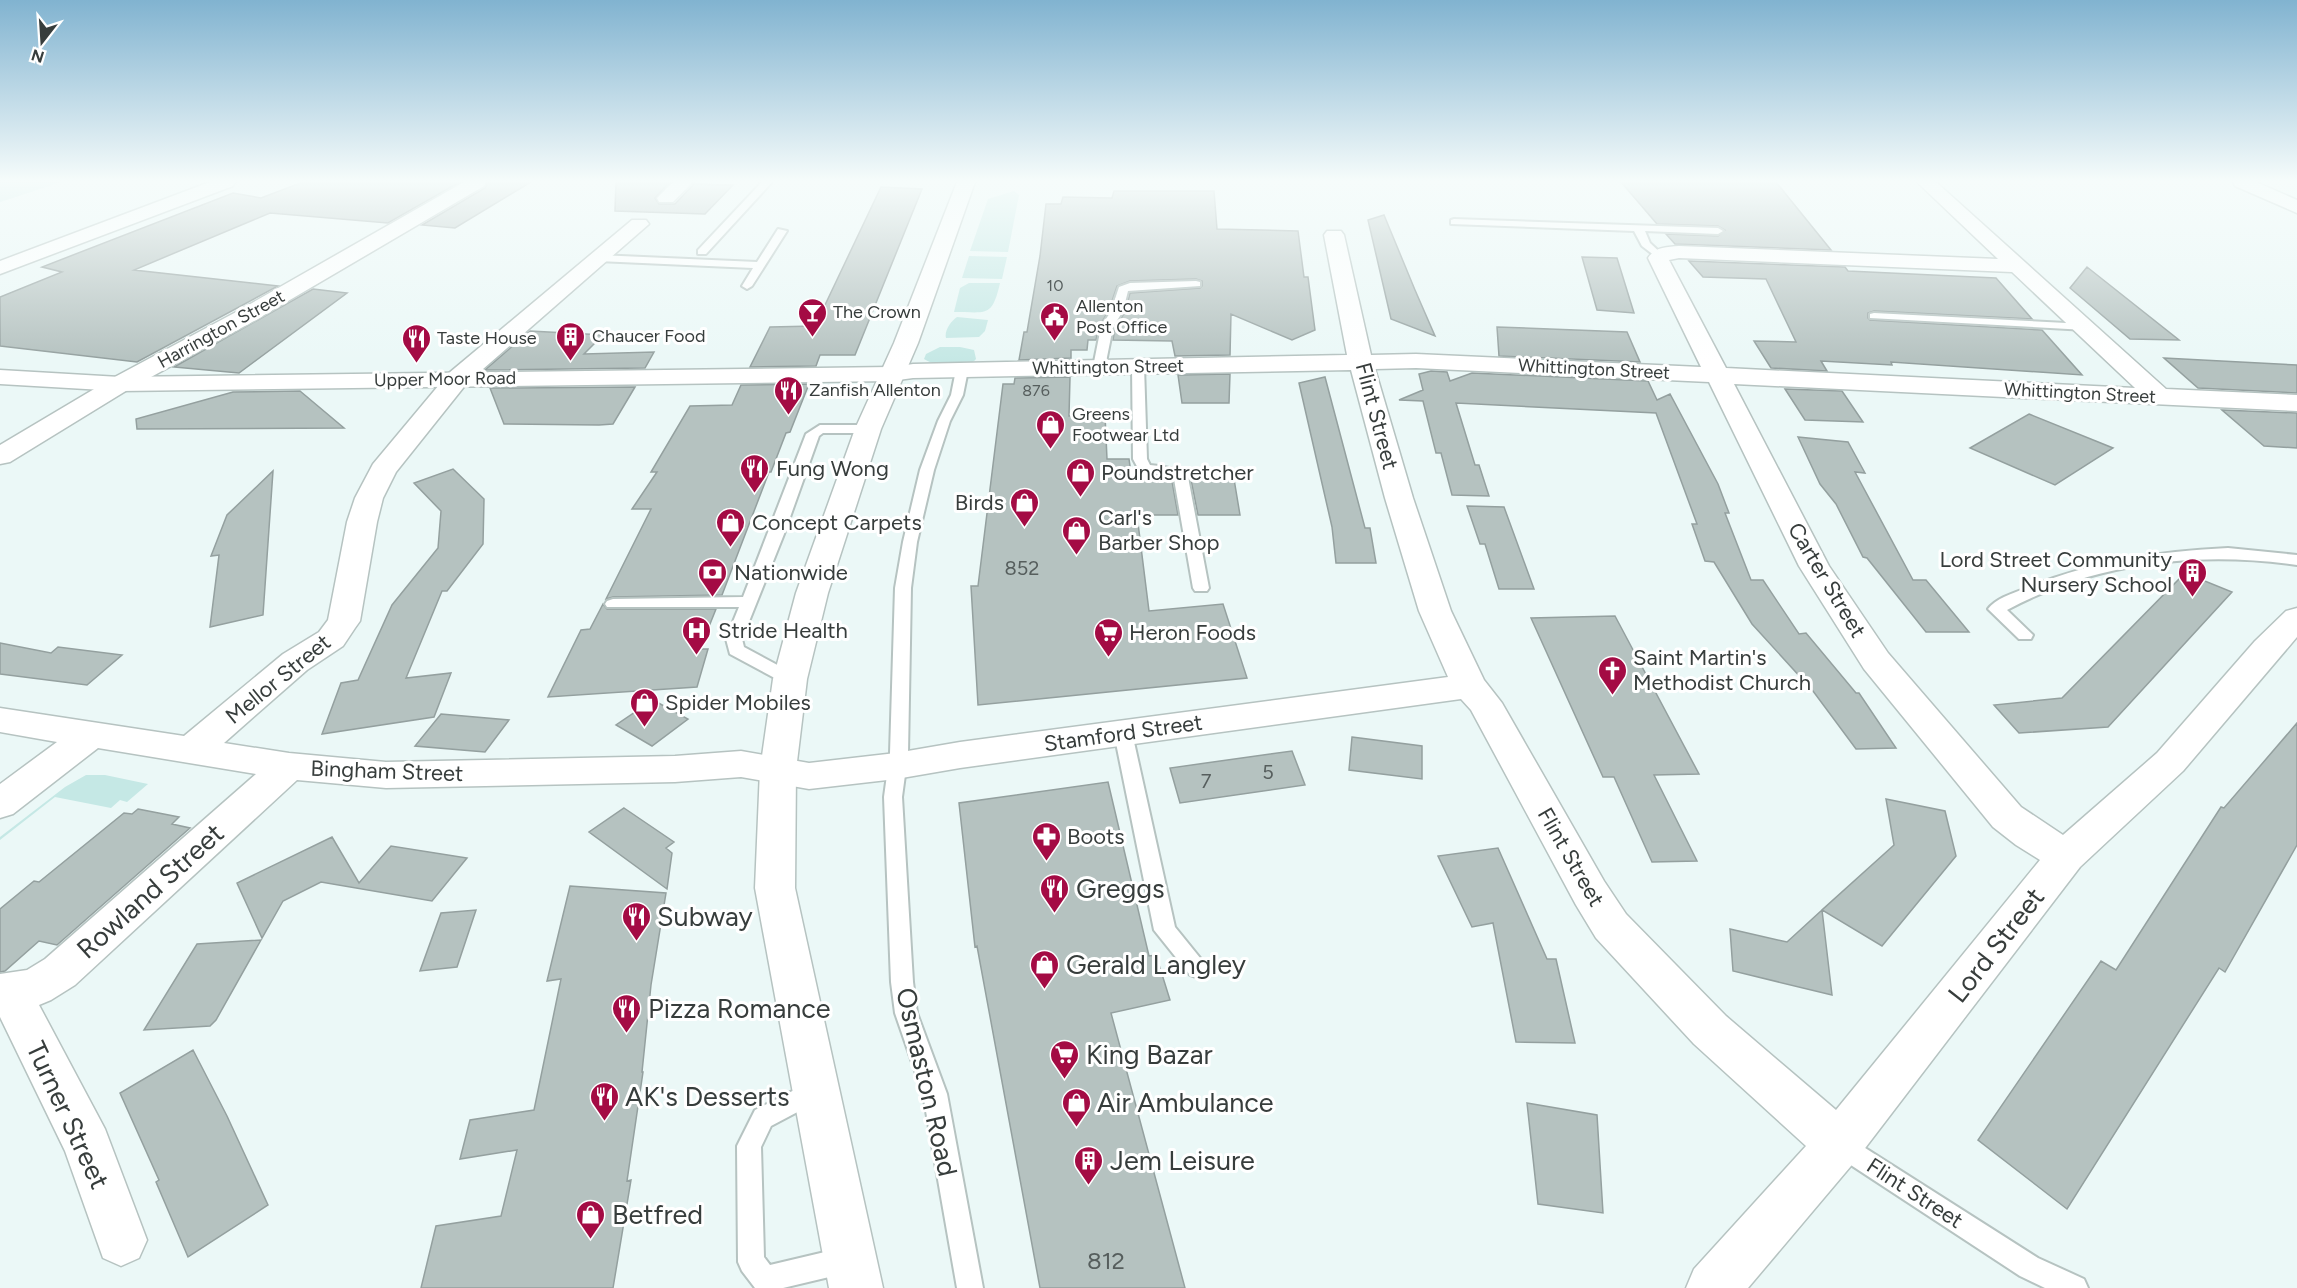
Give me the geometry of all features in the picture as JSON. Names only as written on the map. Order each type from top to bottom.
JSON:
[{"type":"street","points":[[0,268],[68,242]]},
{"type":"street","name":"Harrington Street","points":[[0,456],[120,384],[246,316],[373,242]]},
{"type":"street","name":"Mellor Street","points":[[192,750],[295,662],[331,639],[344,621],[362,522],[375,484],[383,470],[458,378],[617,242]]},
{"type":"street","points":[[853,1274],[814,1091],[775,888],[777,770],[790,679],[816,583],[868,429],[906,342],[943,242]]},
{"type":"street","name":"Flint Street","points":[[1335,242],[1361,363],[1399,498],[1435,610],[1469,686],[1485,703],[1590,893],[1611,926],[1710,1030],[1839,1144]]},
{"type":"street","points":[[1991,242],[2160,397]]},
{"type":"street","points":[[1660,255],[1679,252],[2017,266]]},
{"type":"street","name":"Carter Street","points":[[1660,255],[1661,267],[1814,566],[1876,661],[2007,817],[2066,856]]},
{"type":"street","name":"Whittington Street","points":[[891,374],[962,370],[1416,361],[2297,403]]},
{"type":"street","name":"Upper Moor Road","points":[[0,377],[120,384],[891,374]]},
{"type":"street","name":"Lord Street","points":[[1713,1288],[1839,1144],[2066,856],[2170,762],[2267,649],[2297,618]]},
{"type":"street","name":"Stamford Street","points":[[777,770],[809,776],[896,766],[1469,686]]},
{"type":"street","name":"Bingham Street","points":[[0,720],[289,766],[396,775],[675,769],[741,764],[777,770]]},
{"type":"street","points":[[0,804],[92,734]]},
{"type":"street","name":"Rowland Street","points":[[5,993],[36,987],[60,972],[289,766]]},
{"type":"street","name":"Turner Street","points":[[5,993],[88,1145],[121,1240]]},
{"type":"lane","points":[[702,252],[711,242]]},
{"type":"lane","points":[[747,286],[775,242]]},
{"type":"lane","points":[[1645,242],[1660,255]]},
{"type":"lane","points":[[598,258],[761,265]]},
{"type":"lane","points":[[1099,367],[1107,327],[1117,311],[1123,289],[1130,286],[1196,284]]},
{"type":"lane","points":[[1874,316],[2086,327]]},
{"type":"lane","points":[[1138,366],[1140,459],[1145,469],[1161,470],[1181,477],[1201,588]]},
{"type":"lane","name":"Osmaston Road","points":[[962,370],[957,395],[944,421],[927,470],[908,553],[903,588],[899,753],[893,796],[906,1013],[935,1094],[970,1288]]},
{"type":"lane","points":[[790,679],[736,650],[734,639],[747,602],[777,534],[813,434],[820,429],[868,429]]},
{"type":"lane","points":[[2025,635],[1996,609],[2034,590],[2066,578],[2180,557],[2227,553],[2297,560]]},
{"type":"lane","points":[[612,604],[747,602]]},
{"type":"lane","points":[[1123,733],[1165,930],[1198,969]]},
{"type":"lane","points":[[814,1091],[763,1118],[749,1146],[751,1262],[760,1283],[853,1274]]},
{"type":"lane","name":"Flint Street","points":[[1839,1144],[2029,1267],[2075,1288]]},
{"type":"shaded area","points":[[973,242],[1010,242],[1008,252],[970,251]]},
{"type":"shaded area","points":[[969,256],[1007,257],[1002,279],[962,278]]},
{"type":"shaded area","points":[[969,283],[1000,283],[991,308],[981,312],[954,312],[960,288]]},
{"type":"shaded area","points":[[957,317],[988,320],[985,331],[979,337],[946,338],[948,326]]},
{"type":"shaded area","points":[[940,347],[974,350],[976,359],[965,365],[951,366],[936,364],[924,359],[926,354]]},
{"type":"shaded area","points":[[86,775],[105,775],[148,784],[127,802],[120,800],[111,808],[55,797],[0,840],[0,837],[65,787]]},
{"type":"building","points":[[106,242],[201,242],[134,270],[278,286],[137,362],[0,346],[0,297],[62,272],[42,267]]},
{"type":"building","points":[[855,242],[901,242],[855,355],[820,355],[816,366],[750,367],[770,327],[815,326]]},
{"type":"building","points":[[1042,242],[1299,242],[1304,277],[1308,277],[1315,330],[1292,340],[1231,314],[1230,355],[1175,356],[1172,341],[1113,340],[1115,328],[1125,312],[1130,293],[1202,286],[1202,281],[1196,279],[1130,281],[1117,286],[1109,310],[1099,327],[1096,340],[1088,340],[1087,350],[1071,350],[1071,358],[1019,360],[1024,332],[1027,332]]},
{"type":"building","points":[[1373,242],[1395,242],[1435,336],[1391,319]]},
{"type":"building","points":[[1673,242],[1825,242],[1831,250],[1675,244]]},
{"type":"building","points":[[1582,257],[1617,258],[1634,313],[1597,310]]},
{"type":"building","points":[[1689,261],[1845,267],[1848,271],[1996,278],[2032,319],[1874,311],[1868,313],[1868,318],[1870,320],[2042,330],[2082,375],[1891,362],[1892,365],[1821,361],[1827,371],[1771,368],[1754,341],[1796,342],[1766,279],[1703,277]]},
{"type":"building","points":[[2087,267],[2179,340],[2130,339],[2070,288]]},
{"type":"building","points":[[313,289],[347,293],[239,373],[174,367]]},
{"type":"building","points":[[1497,327],[1627,332],[1640,362],[1499,356]]},
{"type":"building","name":"Chaucer Food","points":[[530,331],[603,335],[584,354],[654,352],[645,368],[485,370]]},
{"type":"building","points":[[2164,358],[2297,365],[2297,393],[2198,388]]},
{"type":"building","points":[[1431,371],[1447,372],[1450,381],[1472,373],[1648,381],[1657,400],[1670,394],[1718,484],[1729,513],[1725,513],[1751,580],[1763,580],[1799,634],[1806,633],[1856,693],[1859,693],[1896,748],[1856,749],[1813,691],[1752,624],[1714,562],[1705,561],[1692,524],[1697,524],[1656,413],[1456,403],[1475,465],[1479,465],[1489,496],[1452,495],[1441,453],[1436,453],[1423,401],[1399,400],[1423,390],[1419,374]]},
{"type":"building","points":[[1230,374],[1229,403],[1182,403],[1178,375]]},
{"type":"building","points":[[1070,377],[1069,416],[1105,415],[1107,459],[1129,459],[1132,480],[1172,481],[1178,515],[1137,515],[1149,611],[1223,604],[1247,678],[978,705],[971,586],[978,586],[1003,384],[1014,384],[1015,378]]},
{"type":"building","points":[[1325,377],[1365,528],[1370,528],[1376,563],[1336,563],[1332,527],[1299,383]]},
{"type":"building","points":[[809,384],[790,432],[786,433],[771,472],[769,472],[722,595],[606,599],[651,509],[632,509],[657,472],[651,472],[690,406],[732,405],[741,385]]},
{"type":"building","points":[[635,387],[613,424],[599,425],[504,424],[490,388]]},
{"type":"building","points":[[1785,389],[1842,391],[1863,422],[1805,420]]},
{"type":"building","points":[[300,391],[344,428],[137,429],[136,419],[233,392]]},
{"type":"building","points":[[2222,410],[2297,413],[2297,448],[2264,446]]},
{"type":"building","points":[[2029,414],[2113,448],[2055,485],[1970,448]]},
{"type":"building","points":[[1798,437],[1848,442],[1865,473],[1855,472],[1913,580],[1926,580],[1969,632],[1926,632],[1867,558],[1863,557],[1836,504],[1820,484]]},
{"type":"building","points":[[453,469],[484,499],[483,544],[447,591],[442,591],[406,678],[451,673],[434,717],[322,734],[341,683],[358,680],[392,605],[438,548],[441,511],[414,483]]},
{"type":"building","points":[[273,471],[263,615],[210,627],[219,555],[211,556],[227,515]]},
{"type":"building","points":[[1234,479],[1240,515],[1198,515],[1191,480]]},
{"type":"building","points":[[1467,506],[1504,507],[1534,589],[1499,589],[1485,544],[1480,544]]},
{"type":"building","points":[[2185,573],[2232,592],[2108,727],[2019,733],[1994,705],[2062,698]]},
{"type":"building","points":[[603,604],[607,609],[716,609],[700,649],[708,649],[697,687],[548,697],[581,630],[590,629]]},
{"type":"building","name":"Saint Martin's Methodist Church","points":[[1615,616],[1699,774],[1654,775],[1697,861],[1652,862],[1614,777],[1603,777],[1531,618]]},
{"type":"building","points":[[0,643],[51,653],[58,647],[122,655],[87,685],[0,674]]},
{"type":"building","name":"Spider Mobiles","points":[[653,700],[688,719],[652,746],[616,725]]},
{"type":"building","points":[[441,714],[509,720],[485,752],[415,746]]},
{"type":"building","points":[[2297,723],[2297,845],[2225,972],[2219,968],[2067,1209],[1978,1140],[2101,961],[2116,970],[2221,807],[2224,808]]},
{"type":"building","points":[[1352,737],[1422,746],[1422,779],[1349,770]]},
{"type":"building","points":[[1292,751],[1305,785],[1180,803],[1170,768]]},
{"type":"building","points":[[1108,782],[1149,956],[1156,955],[1170,1000],[1111,1013],[1185,1288],[1040,1288],[977,946],[975,947],[959,803]]},
{"type":"building","points":[[1886,799],[1945,811],[1956,856],[1882,946],[1822,910],[1894,845]]},
{"type":"building","points":[[624,808],[674,842],[666,848],[672,853],[667,889],[589,832]]},
{"type":"building","points":[[138,809],[179,817],[172,824],[190,828],[57,945],[39,941],[5,971],[0,972],[0,909],[34,881],[39,882],[124,813],[132,814]]},
{"type":"building","points":[[332,837],[359,883],[391,846],[467,858],[432,901],[321,882],[283,901],[262,938],[237,883]]},
{"type":"building","points":[[1498,848],[1547,959],[1556,959],[1575,1043],[1516,1042],[1493,923],[1472,927],[1438,856]]},
{"type":"building","points":[[570,886],[666,893],[651,985],[643,1072],[627,1181],[631,1180],[613,1288],[421,1288],[436,1226],[501,1216],[517,1150],[460,1159],[470,1120],[534,1110],[561,979],[547,981]]},
{"type":"building","points":[[476,910],[457,967],[420,971],[441,913]]},
{"type":"building","points":[[1822,910],[1832,995],[1733,971],[1730,929],[1787,942]]},
{"type":"building","points":[[261,940],[216,1020],[210,1026],[144,1030],[197,944]]},
{"type":"building","points":[[193,1050],[227,1116],[268,1205],[188,1257],[156,1182],[159,1180],[120,1093]]},
{"type":"building","points":[[1527,1103],[1597,1115],[1603,1213],[1538,1204]]},
{"type":"place","name":"The Crown","points":[[812,338]]},
{"type":"place","name":"Allenton Post Office","points":[[1055,342]]},
{"type":"place","name":"Chaucer Food","points":[[571,362]]},
{"type":"place","name":"Taste House","points":[[416,364]]},
{"type":"place","name":"Zanfish Allenton","points":[[788,416]]},
{"type":"place","name":"Greens Footwear Ltd","points":[[1051,450]]},
{"type":"place","name":"Fung Wong","points":[[755,494]]},
{"type":"place","name":"Poundstretcher","points":[[1080,498]]},
{"type":"place","name":"Birds","points":[[1025,528]]},
{"type":"place","name":"Concept Carpets","points":[[731,548]]},
{"type":"place","name":"Carl's Barber Shop","points":[[1077,556]]},
{"type":"place","name":"Nationwide","points":[[713,598]]},
{"type":"place","name":"Lord Street Community Nursery School","points":[[2193,598]]},
{"type":"place","name":"Stride Health","points":[[697,656]]},
{"type":"place","name":"Heron Foods","points":[[1108,658]]},
{"type":"place","name":"Saint Martin's Methodist Church","points":[[1612,696]]},
{"type":"place","name":"Spider Mobiles","points":[[644,728]]},
{"type":"place","name":"Boots","points":[[1046,862]]},
{"type":"place","name":"Greggs","points":[[1055,914]]},
{"type":"place","name":"Subway","points":[[636,942]]},
{"type":"place","name":"Gerald Langley","points":[[1045,990]]},
{"type":"place","name":"Pizza Romance","points":[[627,1034]]},
{"type":"place","name":"King Bazar","points":[[1065,1080]]},
{"type":"place","name":"AK's Desserts","points":[[604,1122]]},
{"type":"place","name":"Air Ambulance","points":[[1076,1128]]},
{"type":"place","name":"Jem Leisure","points":[[1089,1186]]},
{"type":"place","name":"Betfred","points":[[591,1240]]}]
